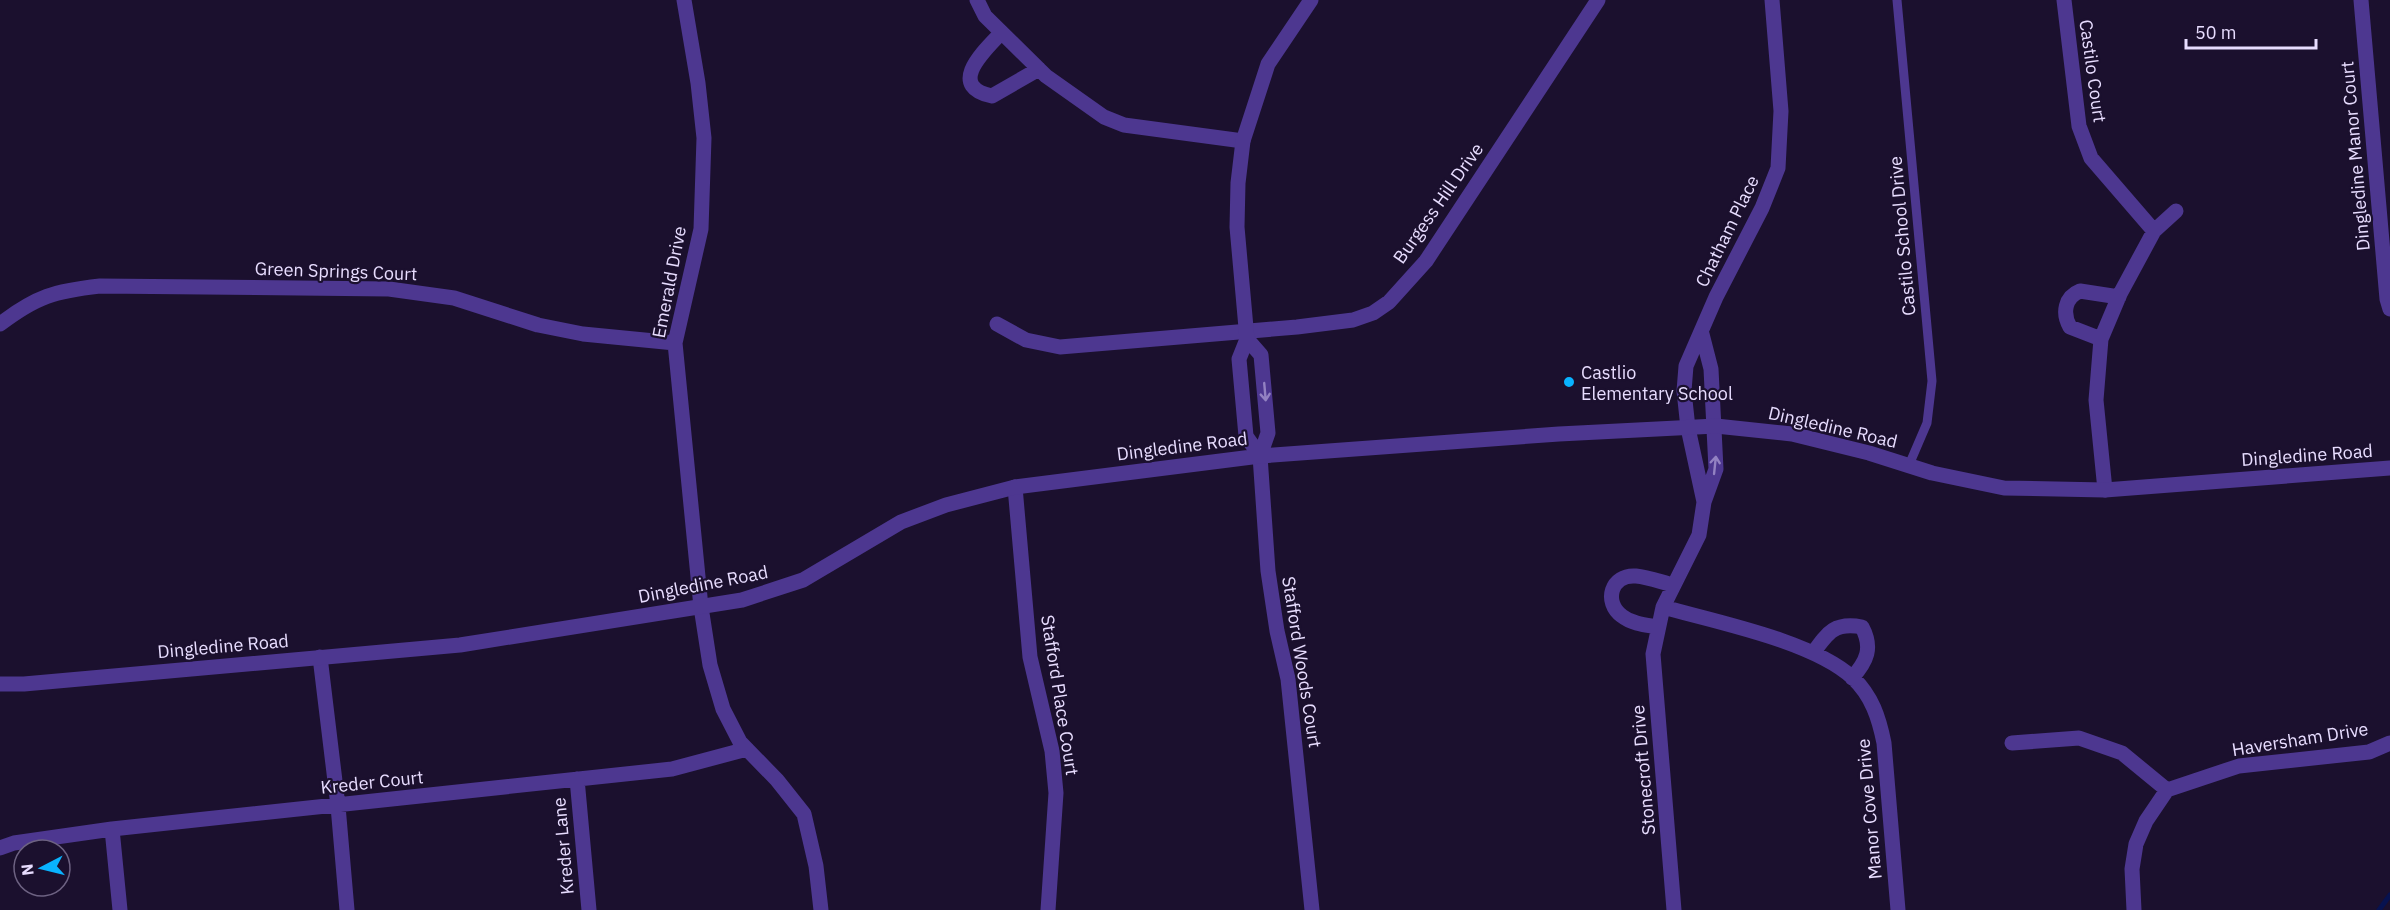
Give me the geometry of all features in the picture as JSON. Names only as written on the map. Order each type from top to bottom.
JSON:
[{"type":"street","name":"Emerald Drive","points":[[684,0],[699,83],[704,138],[701,229],[675,343],[701,607],[710,665],[723,709],[740,742],[777,780],[804,814],[816,866],[821,910]]},
{"type":"street","points":[[977,0],[985,16],[1039,69],[1077,100],[1104,117],[1124,125],[1243,141]]},
{"type":"street","points":[[1260,456],[1246,436],[1239,359],[1246,335],[1237,227],[1238,183],[1243,141],[1268,64],[1311,0]]},
{"type":"street","name":"Burgess Hill Drive","points":[[997,324],[1026,340],[1060,347],[1246,335],[1353,320],[1373,314],[1389,302],[1426,261],[1598,0]]},
{"type":"street","name":"Chatham Place","points":[[1688,428],[1684,391],[1686,366],[1702,334],[1716,297],[1762,208],[1778,168],[1781,111],[1772,0]]},
{"type":"street","name":"Castilo Court","points":[[2064,0],[2079,126],[2091,158],[2154,231]]},
{"type":"street","name":"Dingledine Manor Court","points":[[2361,0],[2387,299],[2390,309]]},
{"type":"street","points":[[1001,33],[976,61],[970,77],[971,85],[978,93],[992,96],[1039,69]]},
{"type":"street","points":[[2104,490],[2096,400],[2101,339],[2119,297],[2154,231],[2176,211]]},
{"type":"street","name":"Green Springs Court","points":[[0,324],[27,303],[60,290],[100,286],[389,290],[454,298],[538,325],[583,334],[675,343]]},
{"type":"street","points":[[2101,339],[2070,327],[2065,309],[2069,299],[2080,291],[2119,297]]},
{"type":"street","points":[[1702,334],[1712,369],[1716,426]]},
{"type":"street","points":[[1246,335],[1261,355],[1268,433],[1260,456]]},
{"type":"street","name":"Dingledine Road","points":[[0,684],[24,684],[460,645],[742,600],[784,588],[901,522],[946,505],[1015,487],[1260,456],[1716,426],[1792,434],[1932,473],[2004,488],[2104,490],[2390,468]]},
{"type":"street","name":"Stonecroft Drive","points":[[1674,910],[1653,654],[1664,607],[1699,535],[1704,502],[1716,469],[1716,426]]},
{"type":"street","name":"Stonecroft Drive","points":[[1688,428],[1704,502]]},
{"type":"street","name":"Stafford Woods Court","points":[[1260,456],[1268,571],[1277,631],[1288,679],[1311,910]]},
{"type":"street","name":"Stafford Place Court","points":[[1015,487],[1030,657],[1052,751],[1055,783],[1055,831],[1048,910]]},
{"type":"street","points":[[1658,627],[1636,623],[1622,616],[1611,604],[1611,592],[1624,578],[1635,576],[1673,585]]},
{"type":"street","name":"Manor Cove Drive","points":[[1664,607],[1813,653],[1852,678],[1872,703],[1880,721],[1898,910]]},
{"type":"street","points":[[1813,653],[1835,628],[1847,624],[1862,627],[1868,638],[1868,658],[1852,678]]},
{"type":"street","points":[[320,657],[338,806],[347,910]]},
{"type":"street","points":[[2012,743],[2079,738],[2122,753],[2167,790],[2146,821],[2136,844],[2132,870],[2134,910]]},
{"type":"street","name":"Haversham Drive","points":[[2167,790],[2239,766],[2369,752],[2390,743]]},
{"type":"street","name":"Kreder Court","points":[[0,848],[14,843],[112,829],[672,769],[710,761],[747,749]]},
{"type":"street","name":"Kreder Lane","points":[[577,779],[589,910]]},
{"type":"street","points":[[112,829],[120,910]]},
{"type":"lane","name":"Castilo School Drive","points":[[1897,0],[1932,381],[1927,423],[1909,465]]},
{"type":"waterway","points":[[2379,910],[2390,895]]},
{"type":"place","name":"Castlio Elementary School","points":[[1569,382]]}]
